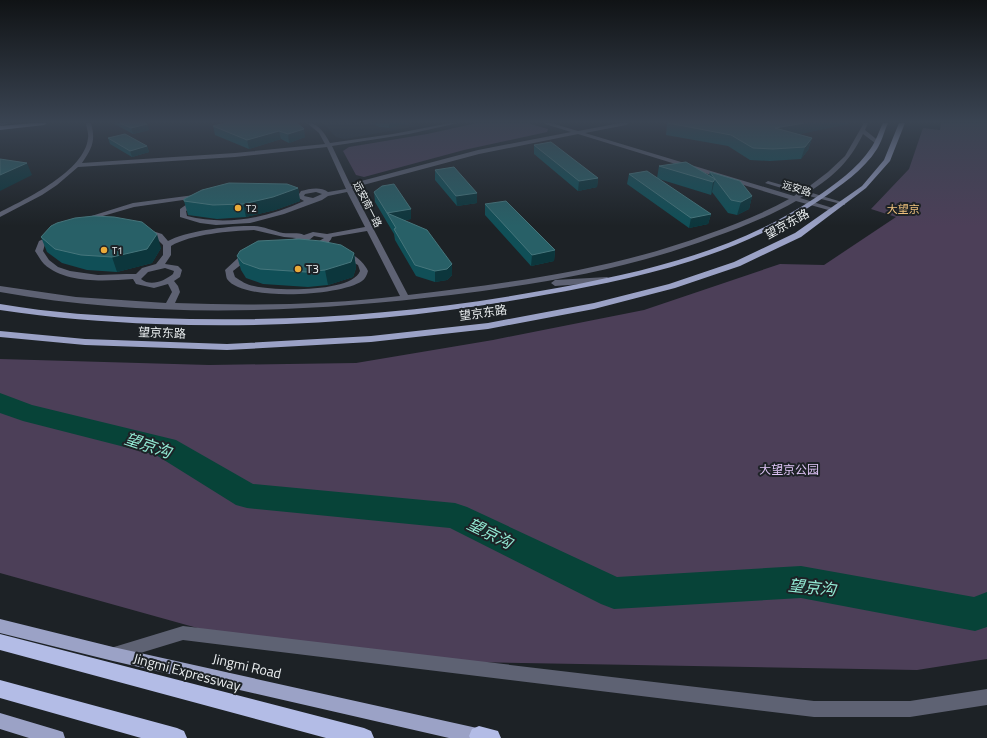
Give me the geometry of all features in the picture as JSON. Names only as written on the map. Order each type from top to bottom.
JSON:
[{"type":"highway","name":"Jingmi Expressway","points":[[0,642],[364,738]]},
{"type":"highway","points":[[0,689],[177,738]]},
{"type":"main road","name":"望京东路","points":[[0,307],[86,317],[182,323],[254,323],[366,318],[444,310],[511,300],[615,280],[680,262],[758,234],[820,198],[846,178],[867,157]]},
{"type":"main road","name":"望京东路","points":[[0,334],[85,342],[227,346],[371,339],[488,326],[594,306],[672,286],[737,264],[798,235],[864,187],[887,161],[888,157]]},
{"type":"main road","name":"Jingmi Road","points":[[0,626],[113,654],[485,737]]},
{"type":"main road","points":[[0,721],[58,738]]},
{"type":"street","points":[[0,215],[48,189],[78,165],[82,157]]},
{"type":"street","points":[[78,165],[201,157]]},
{"type":"street","name":"远安南一路","points":[[334,157],[348,189],[405,298]]},
{"type":"street","points":[[167,245],[177,239],[274,216],[320,198],[326,194],[459,157]]},
{"type":"street","name":"远安路","points":[[662,157],[834,210]]},
{"type":"street","name":"远安路","points":[[683,157],[842,204]]},
{"type":"street","points":[[516,285],[632,261],[676,248],[746,223],[796,199],[847,157]]},
{"type":"street","points":[[312,200],[302,199],[298,193],[316,190],[323,191],[326,194]]},
{"type":"street","points":[[89,218],[132,205],[206,197],[192,202],[182,210],[184,217],[199,222],[254,228],[284,235],[307,237]]},
{"type":"street","points":[[137,228],[159,236],[167,245],[167,256],[159,266]]},
{"type":"street","points":[[307,237],[304,242],[316,245],[325,239],[369,228]]},
{"type":"street","points":[[61,233],[42,243],[39,251],[42,259],[55,269],[82,276],[107,278],[138,276],[147,270],[159,266],[171,266],[178,270],[177,276],[169,281],[148,285],[139,282],[137,279],[138,276]]},
{"type":"street","points":[[283,244],[307,237]]},
{"type":"street","points":[[262,251],[242,259],[229,270],[231,278],[244,286],[263,290],[291,291],[335,289],[353,284],[361,278],[364,271],[361,264],[336,249],[325,239]]},
{"type":"street","points":[[0,289],[24,294],[99,302],[169,306],[269,307],[352,303],[516,285],[615,280]]},
{"type":"street","points":[[169,281],[174,286],[176,292],[169,306]]},
{"type":"street","points":[[113,654],[183,633],[814,709],[910,709],[987,697]]},
{"type":"green space","points":[[346,157],[436,157],[364,177],[356,175]]},
{"type":"green space","name":"大望京公园","points":[[913,157],[987,157],[987,659],[917,670],[362,660],[201,629],[0,573],[0,359],[209,365],[356,363],[493,340],[644,310],[780,264],[824,265],[896,217],[871,209],[909,169]]},
{"type":"building","points":[[550,157],[571,157],[598,178],[579,181]]},
{"type":"building","points":[[0,159],[27,163],[0,175]]},
{"type":"building","points":[[686,162],[715,179],[713,182],[659,166]]},
{"type":"building","points":[[454,167],[477,193],[456,196],[435,170]]},
{"type":"building","points":[[647,171],[711,214],[691,218],[629,174]]},
{"type":"building","points":[[710,172],[740,181],[752,196],[741,202],[731,200]]},
{"type":"building","points":[[229,183],[287,184],[298,188],[273,197],[243,204],[213,205],[184,201],[184,199],[202,190]]},
{"type":"building","points":[[394,184],[411,209],[387,213],[374,192],[382,186]]},
{"type":"building","points":[[506,201],[555,250],[532,255],[485,204]]},
{"type":"building","points":[[387,213],[427,230],[452,264],[447,269],[435,271],[415,265],[394,229],[396,228]]},
{"type":"building","points":[[94,216],[114,217],[142,222],[157,234],[147,249],[112,257],[81,255],[55,249],[41,237],[51,226],[57,223],[75,218]]},
{"type":"building","points":[[299,239],[341,245],[354,253],[351,262],[325,270],[306,272],[260,269],[243,263],[237,256],[240,251],[258,241]]},
{"type":"waterway","name":"望京沟","points":[[0,402],[23,412],[99,432],[165,447],[247,496],[455,516],[614,593],[801,582],[975,614],[987,609]]},
{"type":"place","name":"T2","points":[[238,208]]},
{"type":"place","name":"T1","points":[[104,250]]},
{"type":"place","name":"T3","points":[[298,269]]},
{"type":"district","name":"大望京","points":[[903,209]]}]
